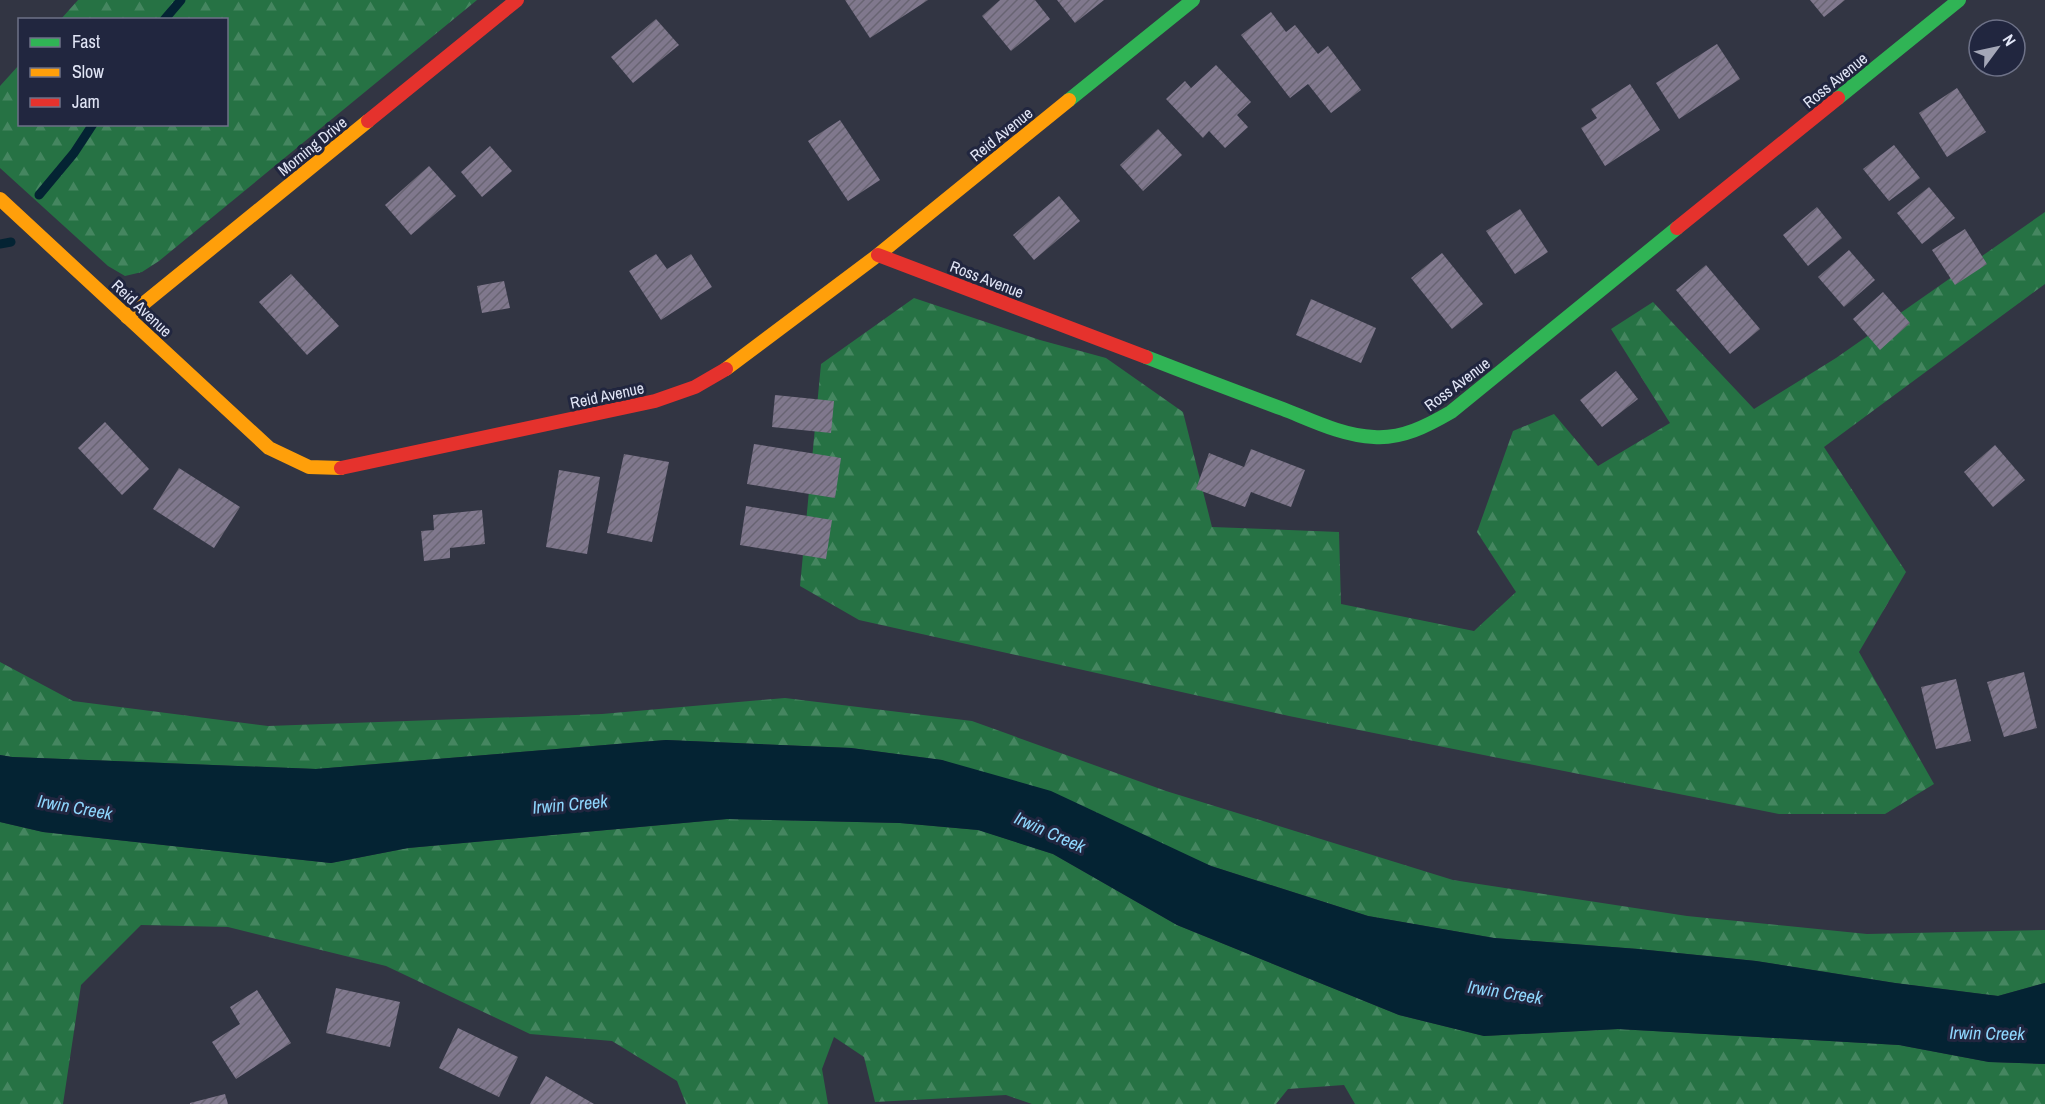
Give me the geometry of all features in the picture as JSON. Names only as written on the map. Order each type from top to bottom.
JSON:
[{"type":"street","name":"Morning Drive","points":[[127,317],[517,0]]},
{"type":"street","name":"Reid Avenue","points":[[0,199],[269,448],[309,467],[338,469],[656,401],[695,387],[732,366],[878,255],[1193,0]]},
{"type":"street","name":"Ross Avenue","points":[[878,255],[1326,426],[1364,437],[1394,436],[1424,428],[1451,412],[1959,0]]},
{"type":"green space","points":[[78,0],[477,0],[159,261],[142,272],[125,276],[108,266],[0,168],[0,86],[18,66],[18,126],[228,126],[228,18],[62,18]]},
{"type":"green space","points":[[2045,212],[2045,284],[1824,447],[1906,572],[1859,652],[1934,784],[1885,814],[1779,814],[1289,716],[859,620],[800,586],[821,364],[914,298],[1040,340],[1106,358],[1183,412],[1212,527],[1339,532],[1341,604],[1474,631],[1516,592],[1477,532],[1513,431],[1554,414],[1598,466],[1670,423],[1611,329],[1653,302],[1754,409],[1836,358]]},
{"type":"green space","points":[[0,662],[73,701],[268,726],[602,714],[785,698],[972,721],[1166,791],[1453,880],[1687,916],[1867,934],[2045,930],[2045,983],[1998,996],[1895,983],[1756,961],[1494,938],[1368,916],[1211,866],[942,760],[851,748],[666,740],[316,769],[12,757],[0,755]]},
{"type":"green space","points":[[727,819],[900,823],[979,830],[1053,854],[1177,925],[1399,1015],[1484,1036],[1618,1029],[1899,1045],[1989,1062],[2045,1064],[2045,1104],[1355,1104],[1344,1085],[1288,1089],[1276,1104],[1032,1104],[1006,1095],[875,1102],[864,1057],[834,1037],[822,1069],[828,1104],[686,1104],[677,1081],[612,1041],[530,1034],[386,966],[228,927],[141,925],[81,985],[63,1104],[0,1104],[0,822],[43,832],[331,863],[408,848]]},
{"type":"water","name":"Irwin Creek","points":[[666,740],[851,748],[942,760],[1051,791],[1211,866],[1368,916],[1494,938],[1756,961],[1895,983],[1998,996],[2045,983],[2045,1064],[1989,1062],[1899,1045],[1618,1029],[1484,1036],[1399,1015],[1177,925],[1053,854],[978,830],[900,823],[727,819],[408,848],[331,863],[43,832],[0,822],[0,755],[316,769]]},
{"type":"building","points":[[845,0],[928,0],[870,38]]},
{"type":"building","points":[[1000,0],[1035,0],[1050,19],[1011,51],[982,16]]},
{"type":"building","points":[[1057,0],[1104,0],[1075,23]]},
{"type":"building","points":[[1810,0],[1845,0],[1824,17]]},
{"type":"building","points":[[1271,12],[1286,32],[1295,25],[1318,54],[1328,46],[1361,90],[1331,113],[1308,84],[1290,98],[1241,35]]},
{"type":"building","points":[[656,19],[679,45],[633,83],[611,57]]},
{"type":"building","points":[[1717,44],[1740,79],[1679,119],[1656,83]]},
{"type":"building","points":[[1216,65],[1251,102],[1237,115],[1248,127],[1225,148],[1209,131],[1203,138],[1166,99],[1185,81],[1191,88]]},
{"type":"building","points":[[1630,84],[1660,130],[1605,166],[1581,128],[1597,118],[1591,109]]},
{"type":"building","points":[[1957,88],[1986,132],[1947,157],[1919,113]]},
{"type":"building","points":[[840,120],[880,180],[848,201],[808,141]]},
{"type":"building","points":[[1158,129],[1182,155],[1143,191],[1120,165]]},
{"type":"building","points":[[1894,145],[1920,178],[1889,201],[1863,169]]},
{"type":"building","points":[[490,146],[512,171],[482,197],[461,172]]},
{"type":"building","points":[[429,166],[456,196],[411,235],[385,205]]},
{"type":"building","points":[[1929,187],[1955,218],[1922,244],[1897,213]]},
{"type":"building","points":[[1059,196],[1080,221],[1034,260],[1013,235]]},
{"type":"building","points":[[1817,207],[1842,238],[1808,266],[1783,235]]},
{"type":"building","points":[[1520,209],[1548,252],[1515,274],[1486,231]]},
{"type":"building","points":[[1965,229],[1987,264],[1955,285],[1932,250]]},
{"type":"building","points":[[1849,250],[1875,280],[1844,307],[1818,277]]},
{"type":"building","points":[[1442,253],[1483,304],[1452,329],[1411,278]]},
{"type":"building","points":[[656,254],[667,269],[691,254],[712,287],[661,320],[629,271]]},
{"type":"building","points":[[1706,265],[1760,329],[1730,354],[1676,290]]},
{"type":"building","points":[[291,274],[339,326],[307,355],[259,302]]},
{"type":"building","points":[[504,281],[510,308],[482,313],[477,286]]},
{"type":"building","points":[[1883,292],[1910,323],[1880,350],[1853,319]]},
{"type":"building","points":[[1311,299],[1376,328],[1361,363],[1296,335]]},
{"type":"building","points":[[1616,371],[1638,399],[1602,427],[1580,400]]},
{"type":"building","points":[[775,395],[834,401],[831,433],[772,427]]},
{"type":"building","points":[[105,422],[149,469],[122,495],[78,448]]},
{"type":"building","points":[[754,444],[841,458],[835,498],[747,484]]},
{"type":"building","points":[[1995,445],[2025,480],[1993,507],[1964,472]]},
{"type":"building","points":[[1251,449],[1305,470],[1291,507],[1251,492],[1245,507],[1196,489],[1209,453],[1244,467]]},
{"type":"building","points":[[624,454],[669,462],[652,542],[607,533]]},
{"type":"building","points":[[179,468],[240,507],[214,548],[153,509]]},
{"type":"building","points":[[559,470],[600,477],[587,554],[546,547]]},
{"type":"building","points":[[746,506],[832,520],[826,559],[740,545]]},
{"type":"building","points":[[482,510],[485,544],[450,548],[450,558],[424,561],[421,531],[434,530],[433,515]]},
{"type":"building","points":[[2024,672],[2037,728],[2004,737],[1987,682]]},
{"type":"building","points":[[1956,679],[1971,741],[1936,749],[1921,687]]},
{"type":"building","points":[[336,988],[400,1002],[390,1047],[326,1033]]},
{"type":"building","points":[[257,990],[291,1043],[236,1079],[212,1042],[240,1024],[230,1007]]},
{"type":"building","points":[[458,1028],[518,1057],[499,1097],[439,1068]]},
{"type":"building","points":[[546,1076],[594,1104],[530,1104]]},
{"type":"building","points":[[225,1094],[228,1104],[190,1104],[190,1103]]},
{"type":"waterway","points":[[166,18],[181,0]]},
{"type":"waterway","points":[[39,195],[74,153],[92,126]]},
{"type":"waterway","points":[[0,244],[11,242]]},
{"type":"traffic: fast","points":[[1069,100],[1193,0]]},
{"type":"traffic: fast","points":[[1838,98],[1959,0]]},
{"type":"traffic: fast","points":[[1146,357],[1339,431],[1374,437],[1404,434],[1451,412],[1677,228]]},
{"type":"traffic: slow","points":[[726,369],[878,255],[1069,100]]},
{"type":"traffic: slow","points":[[127,317],[368,121]]},
{"type":"traffic: slow","points":[[0,199],[269,448],[309,467],[341,468]]},
{"type":"traffic: jam","points":[[368,121],[517,0]]},
{"type":"traffic: jam","points":[[1677,228],[1838,98]]},
{"type":"traffic: jam","points":[[878,255],[1146,357]]},
{"type":"traffic: jam","points":[[341,468],[655,401],[695,387],[726,369]]}]
